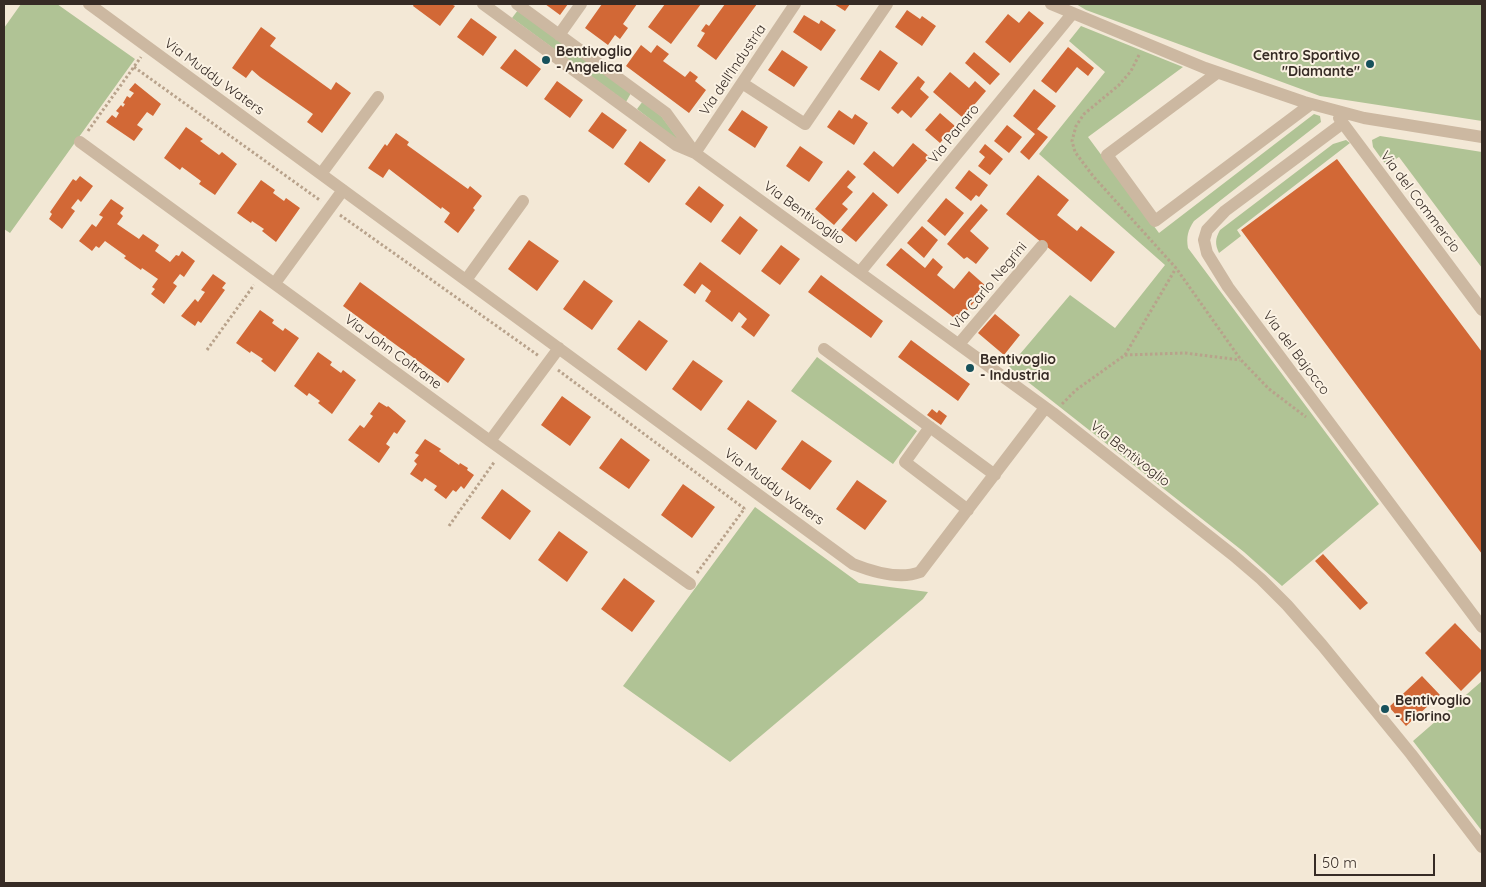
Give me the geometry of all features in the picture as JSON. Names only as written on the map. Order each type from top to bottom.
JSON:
[{"type":"street","name":"Via Muddy Waters","points":[[88,4],[853,564],[866,569],[900,576],[916,574],[924,569],[995,475],[1049,410]]},
{"type":"street","name":"Via Bentivoglio","points":[[483,4],[676,145],[695,153],[1049,410],[1234,555],[1287,604],[1371,704],[1482,847]]},
{"type":"street","name":"Via Bentivoglio","points":[[517,4],[666,113],[695,153]]},
{"type":"street","points":[[559,35],[581,4]]},
{"type":"street","name":"Via dell'Industria","points":[[695,153],[795,4]]},
{"type":"street","points":[[742,83],[805,124],[887,4]]},
{"type":"street","points":[[1051,4],[1217,73],[1310,104],[1372,119],[1482,137]]},
{"type":"street","name":"Via Panaro","points":[[860,272],[1072,14]]},
{"type":"street","points":[[1217,73],[1107,155],[1155,221],[1310,104]]},
{"type":"street","points":[[321,174],[378,97]]},
{"type":"street","name":"Via del Commercio","points":[[1334,111],[1482,310]]},
{"type":"street","name":"Via del Bajocco","points":[[1342,123],[1225,211],[1207,230],[1204,240],[1207,253],[1214,267],[1233,294],[1482,627]]},
{"type":"street","name":"Via John Coltrane","points":[[80,142],[490,441],[690,584]]},
{"type":"street","points":[[275,284],[344,190]]},
{"type":"street","points":[[466,280],[523,201]]},
{"type":"street","name":"Via Carlo Negrini","points":[[959,344],[1042,246]]},
{"type":"street","points":[[490,441],[559,348]]},
{"type":"street","points":[[824,348],[995,475]]},
{"type":"street","points":[[930,427],[905,462],[968,510]]},
{"type":"path","points":[[80,142],[148,48]]},
{"type":"path","points":[[134,67],[548,362],[745,509]]},
{"type":"path","points":[[1049,410],[1125,355],[1176,268],[1241,360],[1269,389],[1310,420]]},
{"type":"path","points":[[207,350],[262,274]]},
{"type":"path","points":[[1125,355],[1185,353],[1241,360]]},
{"type":"path","points":[[449,526],[503,450]]},
{"type":"path","points":[[690,584],[757,493]]},
{"type":"green space","points":[[21,4],[57,4],[135,59],[10,233],[4,229],[4,28]]},
{"type":"green space","name":"Centro Sportivo \"Diamante\"","points":[[1076,4],[1482,4],[1482,121],[1320,96],[1086,10]]},
{"type":"green space","points":[[518,10],[631,93],[626,102],[512,18]]},
{"type":"green space","points":[[1081,26],[1183,67],[1088,137],[1159,233],[1314,114],[1320,116],[1321,122],[1194,221],[1187,237],[1188,248],[1379,504],[1282,586],[1244,552],[1009,367],[1070,295],[1115,328],[1165,265],[1039,154],[1105,72],[1069,41]]},
{"type":"green space","points":[[643,101],[662,117],[681,143],[637,109]]},
{"type":"green space","points":[[1380,136],[1482,152],[1482,268],[1399,157],[1386,165],[1373,147],[1372,140]]},
{"type":"green space","points":[[1346,140],[1350,143],[1237,230],[1241,236],[1219,253],[1216,242],[1220,230],[1333,144]]},
{"type":"green space","points":[[817,357],[917,431],[893,464],[791,391]]},
{"type":"green space","points":[[755,507],[859,583],[928,592],[923,599],[730,762],[623,686]]},
{"type":"green space","points":[[1482,681],[1482,831],[1413,741]]},
{"type":"building","points":[[414,4],[451,4],[455,6],[440,26],[413,6]]},
{"type":"building","points":[[545,4],[568,4],[560,15]]},
{"type":"building","points":[[602,4],[637,4],[623,24],[628,28],[620,39],[615,35],[608,45],[585,28]]},
{"type":"building","points":[[665,4],[701,4],[671,44],[648,27]]},
{"type":"building","points":[[725,4],[757,4],[716,60],[697,46],[705,33],[701,31],[706,24],[709,26]]},
{"type":"building","points":[[834,4],[850,4],[845,11]]},
{"type":"building","points":[[907,10],[920,19],[922,16],[936,26],[922,46],[895,27]]},
{"type":"building","points":[[1029,11],[1044,23],[1010,63],[985,42],[1008,14],[1019,23]]},
{"type":"building","points":[[804,15],[819,24],[821,20],[836,30],[821,51],[793,32]]},
{"type":"building","points":[[471,18],[497,37],[483,56],[457,37]]},
{"type":"building","points":[[261,27],[276,38],[270,46],[331,90],[336,82],[351,93],[322,133],[307,122],[313,114],[252,70],[246,78],[232,68]]},
{"type":"building","points":[[641,45],[651,53],[657,45],[669,54],[663,61],[685,77],[690,71],[698,77],[695,81],[706,90],[689,113],[626,66]]},
{"type":"building","points":[[1068,47],[1094,68],[1088,76],[1077,67],[1056,93],[1041,81]]},
{"type":"building","points":[[515,49],[541,69],[527,87],[500,68]]},
{"type":"building","points":[[782,50],[808,67],[794,87],[768,70]]},
{"type":"building","points":[[880,50],[898,63],[879,91],[860,79]]},
{"type":"building","points":[[974,52],[1000,74],[990,85],[965,63]]},
{"type":"building","points":[[950,72],[969,88],[975,81],[986,91],[963,118],[933,92]]},
{"type":"building","points":[[918,76],[925,82],[920,89],[929,97],[911,118],[902,110],[898,114],[891,108]]},
{"type":"building","points":[[557,81],[583,100],[570,118],[544,99]]},
{"type":"building","points":[[135,83],[161,104],[153,116],[147,112],[137,125],[143,129],[134,141],[106,122],[112,115],[116,118],[119,113],[116,111],[121,105],[123,107],[127,96],[130,98],[134,93],[129,90]]},
{"type":"building","points":[[1034,89],[1056,106],[1037,129],[1048,137],[1029,160],[1020,152],[1035,134],[1013,116]]},
{"type":"building","points":[[742,110],[768,127],[755,148],[728,130]]},
{"type":"building","points":[[839,110],[852,119],[855,114],[868,123],[854,145],[827,127]]},
{"type":"building","points":[[602,112],[627,130],[613,149],[588,131]]},
{"type":"building","points":[[940,113],[955,126],[940,143],[925,130]]},
{"type":"building","points":[[1007,125],[1022,137],[1009,153],[994,141]]},
{"type":"building","points":[[186,127],[203,139],[200,141],[219,155],[222,152],[237,164],[215,195],[199,184],[201,181],[182,167],[180,170],[164,158]]},
{"type":"building","points":[[396,133],[409,142],[407,145],[468,189],[470,186],[482,196],[473,208],[475,210],[458,233],[444,222],[450,213],[442,207],[441,209],[389,169],[383,178],[368,168],[385,144],[387,146]]},
{"type":"building","points":[[640,141],[666,160],[649,183],[624,164]]},
{"type":"building","points":[[913,143],[930,157],[898,194],[863,164],[874,151],[893,167]]},
{"type":"building","points":[[985,144],[1003,159],[990,175],[978,166],[985,157],[979,152]]},
{"type":"building","points":[[800,146],[823,162],[809,182],[786,166]]},
{"type":"building","points":[[1337,159],[1482,352],[1482,554],[1241,230]]},
{"type":"building","points":[[848,170],[856,177],[847,187],[853,192],[842,204],[848,209],[834,225],[815,209]]},
{"type":"building","points":[[969,170],[988,185],[979,197],[976,195],[971,201],[955,188]]},
{"type":"building","points":[[1038,175],[1069,200],[1057,215],[1077,231],[1081,226],[1115,252],[1091,282],[1006,214]]},
{"type":"building","points":[[80,176],[93,186],[81,202],[78,199],[71,208],[75,211],[62,229],[49,219],[52,214],[50,212],[73,179],[76,181]]},
{"type":"building","points":[[261,180],[275,190],[273,193],[284,201],[286,198],[300,208],[276,242],[262,231],[264,229],[237,213]]},
{"type":"building","points":[[699,186],[724,205],[711,223],[685,204]]},
{"type":"building","points":[[873,192],[888,205],[856,242],[841,230]]},
{"type":"building","points":[[946,198],[964,213],[945,236],[927,221]]},
{"type":"building","points":[[111,199],[124,208],[120,213],[123,216],[117,224],[139,239],[143,234],[159,245],[155,251],[170,262],[176,255],[179,256],[182,251],[195,261],[184,277],[180,274],[173,283],[177,286],[164,304],[151,294],[155,289],[152,287],[158,279],[124,258],[126,256],[105,241],[99,248],[96,246],[92,251],[79,241],[92,224],[96,227],[103,217],[99,215]]},
{"type":"building","points":[[981,204],[988,210],[970,231],[989,248],[976,264],[967,257],[964,259],[947,244]]},
{"type":"building","points":[[740,216],[758,230],[740,255],[721,241]]},
{"type":"building","points":[[922,226],[938,240],[924,258],[907,243]]},
{"type":"building","points":[[529,240],[559,261],[537,291],[508,269]]},
{"type":"building","points":[[781,245],[800,259],[780,285],[761,271]]},
{"type":"building","points":[[901,248],[925,268],[933,258],[943,267],[937,275],[954,289],[969,271],[987,287],[958,321],[886,265]]},
{"type":"building","points":[[700,262],[770,315],[754,337],[741,327],[747,319],[739,312],[732,322],[705,301],[711,291],[702,284],[695,294],[683,285]]},
{"type":"building","points":[[213,274],[226,283],[222,288],[225,290],[201,323],[198,321],[195,326],[181,316],[195,299],[198,302],[205,292],[201,290]]},
{"type":"building","points":[[821,275],[883,321],[871,338],[808,292]]},
{"type":"building","points":[[584,280],[613,301],[592,330],[563,309]]},
{"type":"building","points":[[360,282],[465,359],[448,383],[343,306]]},
{"type":"building","points":[[260,310],[274,320],[272,323],[283,331],[285,328],[299,338],[275,372],[261,361],[263,359],[236,343]]},
{"type":"building","points":[[995,314],[1020,335],[1004,355],[978,333]]},
{"type":"building","points":[[639,320],[668,341],[646,371],[617,349]]},
{"type":"building","points":[[911,340],[970,384],[958,401],[898,357]]},
{"type":"building","points":[[318,352],[332,362],[330,365],[341,373],[343,370],[356,380],[332,414],[318,403],[320,401],[309,393],[307,396],[294,386]]},
{"type":"building","points":[[693,360],[723,381],[701,411],[672,389]]},
{"type":"building","points":[[562,396],[591,417],[570,446],[541,425]]},
{"type":"building","points":[[748,400],[777,421],[756,450],[727,429]]},
{"type":"building","points":[[379,402],[388,406],[406,421],[397,434],[394,432],[386,444],[390,447],[379,463],[348,440],[360,425],[364,428],[373,416],[370,414]]},
{"type":"building","points":[[932,409],[937,413],[939,410],[947,416],[941,425],[927,415]]},
{"type":"building","points":[[621,438],[650,460],[629,489],[599,468]]},
{"type":"building","points":[[425,439],[441,449],[439,451],[459,465],[460,463],[468,468],[467,470],[474,475],[464,489],[461,486],[456,492],[453,490],[446,499],[434,490],[437,486],[425,478],[422,482],[410,474],[417,464],[414,461],[419,455],[415,453]]},
{"type":"building","points":[[802,440],[832,461],[810,490],[781,469]]},
{"type":"building","points":[[857,480],[887,501],[865,530],[836,509]]},
{"type":"building","points":[[683,484],[715,507],[692,538],[661,515]]},
{"type":"building","points":[[502,489],[531,511],[510,540],[481,518]]},
{"type":"building","points":[[559,531],[588,552],[567,582],[538,560]]},
{"type":"building","points":[[1323,554],[1368,603],[1360,610],[1315,561]]},
{"type":"building","points":[[624,578],[655,601],[632,632],[601,609]]},
{"type":"building","points":[[1455,623],[1482,651],[1482,670],[1461,691],[1425,653]]},
{"type":"building","points":[[1422,676],[1440,695],[1406,726],[1389,707]]},
{"type":"place","name":"Bentivoglio - Angelica","points":[[546,60]]},
{"type":"place","name":"Centro Sportivo \"Diamante\"","points":[[1370,64]]},
{"type":"place","name":"Bentivoglio - Industria","points":[[970,368]]},
{"type":"place","name":"Bentivoglio - Fiorino","points":[[1385,709]]}]
